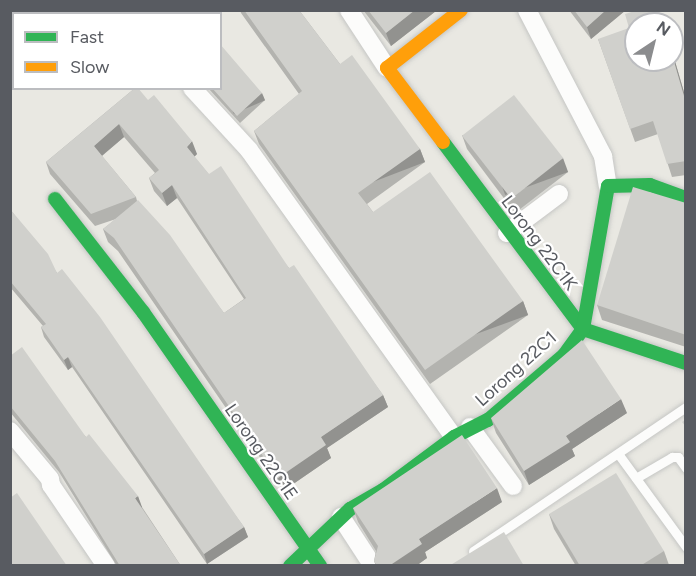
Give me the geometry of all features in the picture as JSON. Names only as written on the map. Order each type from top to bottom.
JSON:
[{"type":"street","points":[[349,10],[387,68],[461,10]]},
{"type":"street","points":[[527,10],[603,156],[608,186],[650,185],[686,198]]},
{"type":"street","name":"Lorong 22C1K","points":[[387,68],[507,233],[583,329]]},
{"type":"street","points":[[194,90],[249,150],[330,259],[454,437]]},
{"type":"street","name":"Lorong 22C1","points":[[290,566],[307,546],[341,517],[454,437],[488,420],[555,363],[583,329],[608,186]]},
{"type":"street","points":[[507,233],[559,194]]},
{"type":"street","name":"Lorong 22C1E","points":[[55,199],[143,312],[270,499],[320,566]]},
{"type":"street","points":[[583,329],[686,363]]},
{"type":"street","points":[[470,428],[513,486]]},
{"type":"street","points":[[10,431],[50,479],[51,485],[106,566]]},
{"type":"street","points":[[341,517],[373,566]]},
{"type":"lane","points":[[461,559],[619,455],[686,407]]},
{"type":"lane","points":[[619,455],[684,540]]},
{"type":"lane","points":[[636,478],[672,457],[678,457],[686,468]]},
{"type":"building","points":[[244,10],[299,10],[340,64],[352,55],[420,149],[358,193],[373,212],[430,172],[523,301],[425,370],[254,131],[302,91]]},
{"type":"building","points":[[368,10],[415,10],[386,33]]},
{"type":"building","points":[[574,10],[606,10],[587,27]]},
{"type":"building","points":[[659,10],[660,12],[632,12]]},
{"type":"building","points":[[624,30],[624,72],[677,72],[686,103],[686,161],[667,164],[653,121],[630,129],[598,39]]},
{"type":"building","points":[[222,46],[262,93],[237,116],[214,90],[222,90]]},
{"type":"building","points":[[133,90],[140,90],[148,100],[154,95],[192,141],[187,147],[209,174],[221,166],[289,268],[294,265],[383,395],[321,437],[326,445],[278,478],[114,238],[103,229],[138,200],[170,235],[224,313],[246,298],[172,185],[162,193],[149,178],[159,170],[119,124],[94,146],[136,197],[91,214],[46,162]]},
{"type":"building","points":[[514,95],[563,158],[511,199],[462,136]]},
{"type":"building","points":[[633,187],[686,203],[686,335],[597,305]]},
{"type":"building","points":[[10,209],[48,254],[57,273],[62,269],[100,317],[244,527],[204,554],[68,357],[64,360],[41,327],[46,324],[10,281]]},
{"type":"building","points":[[582,340],[621,399],[566,436],[570,442],[524,471],[491,418]]},
{"type":"building","points":[[22,347],[86,437],[89,434],[138,496],[135,498],[181,566],[120,566],[55,461],[10,406],[10,356]]},
{"type":"building","points":[[462,435],[497,488],[419,539],[422,544],[389,566],[377,566],[374,561],[378,546],[353,508]]},
{"type":"building","points":[[616,473],[664,551],[640,566],[580,566],[549,514]]},
{"type":"building","points":[[17,493],[67,566],[10,566],[10,498]]},
{"type":"building","points":[[504,532],[524,566],[449,566]]},
{"type":"traffic: fast","points":[[443,142],[583,329],[686,363]]},
{"type":"traffic: fast","points":[[290,566],[350,509],[383,490],[454,437],[488,420],[564,355],[583,329],[608,186],[650,185],[686,198]]},
{"type":"traffic: fast","points":[[55,199],[143,312],[320,566]]},
{"type":"traffic: slow","points":[[443,142],[387,68],[461,10]]}]
